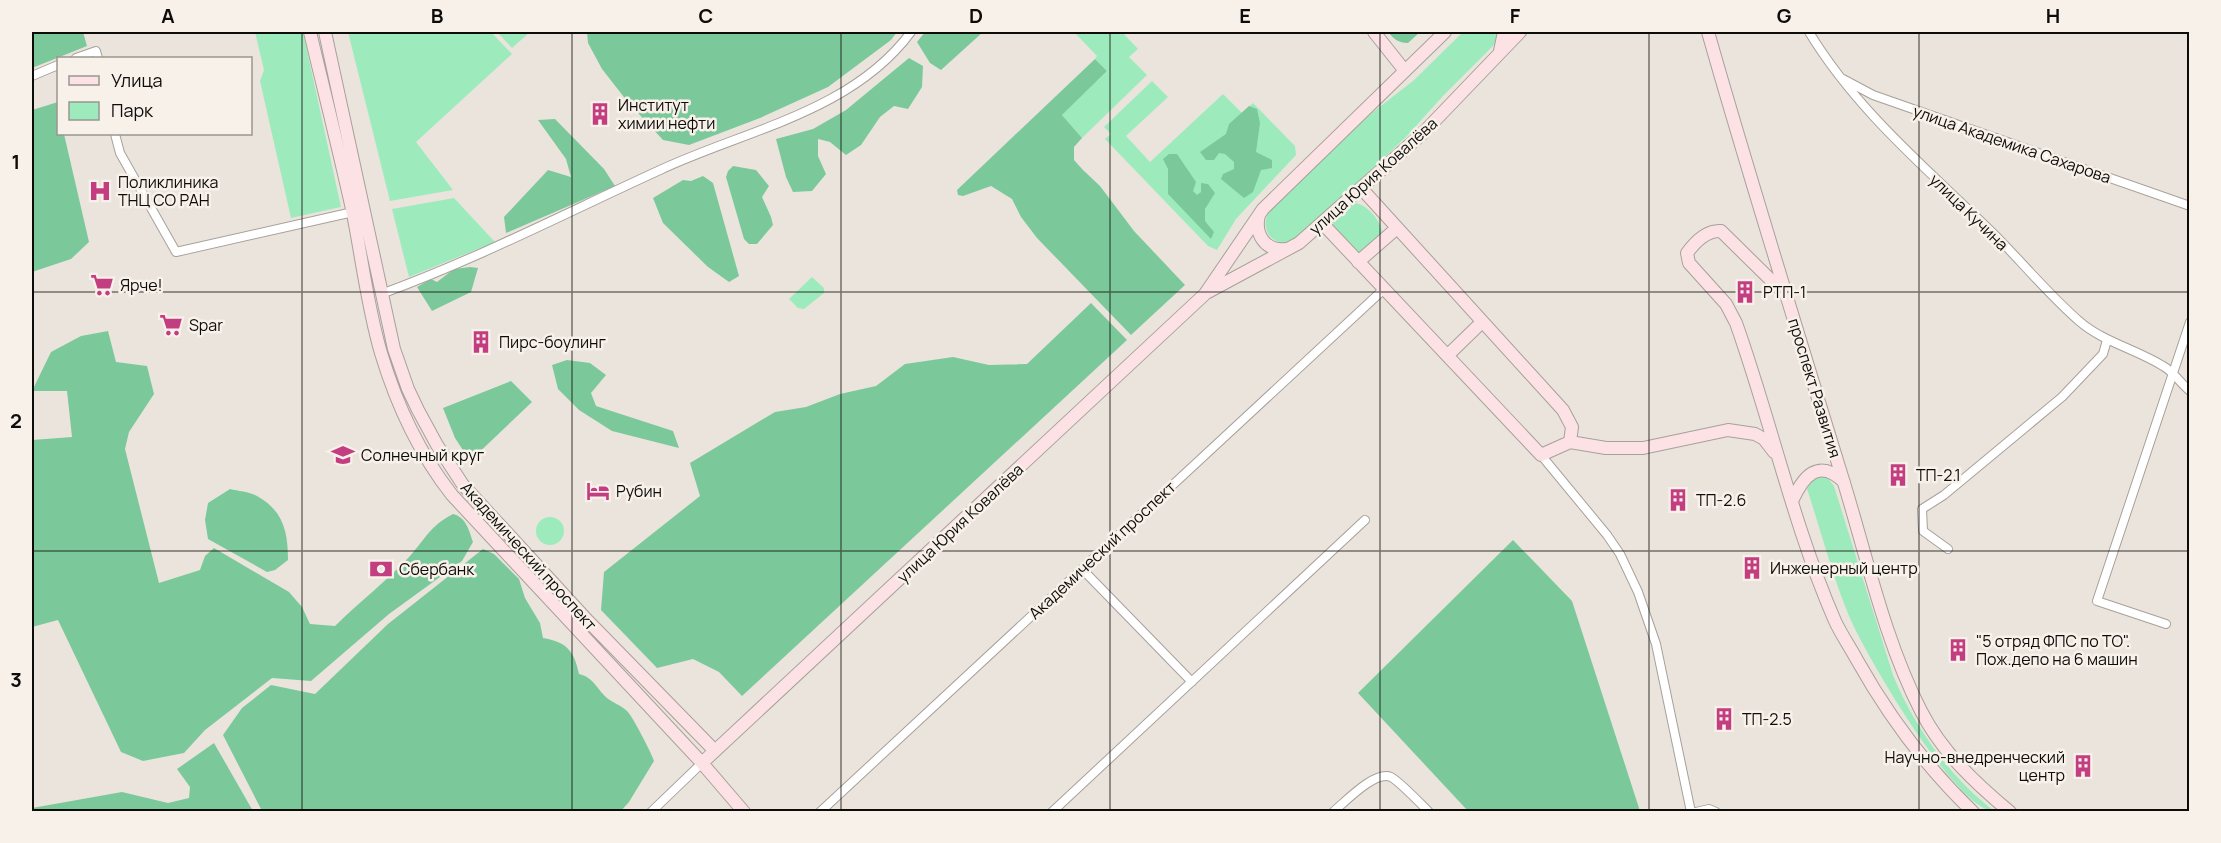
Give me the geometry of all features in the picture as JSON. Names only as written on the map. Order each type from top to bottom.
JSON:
[{"type":"main road","name":"Академический проспект","points":[[310,32],[394,349],[408,389],[437,445],[463,485],[588,621],[715,751]]},
{"type":"main road","name":"Академический проспект","points":[[324,32],[358,211],[380,352],[411,431],[436,474],[452,495],[702,763],[744,812]]},
{"type":"main road","points":[[1374,32],[1405,71]]},
{"type":"main road","name":"улица Юрия Ковалёва","points":[[715,751],[1205,294],[1263,209],[1445,32]]},
{"type":"main road","points":[[1499,52],[1503,32]]},
{"type":"main road","name":"улица Юрия Ковалёва","points":[[1205,294],[1291,248],[1322,223],[1423,133],[1520,32]]},
{"type":"main road","name":"проспект Развития","points":[[1708,32],[1883,614],[1921,711],[1944,747],[1969,777],[2010,812]]},
{"type":"main road","points":[[1361,188],[1563,410],[1572,427],[1570,442]]},
{"type":"main road","points":[[1263,209],[1257,222],[1257,230],[1264,242],[1276,249],[1291,248]]},
{"type":"main road","points":[[1322,223],[1540,455],[1570,442],[1606,448],[1643,448],[1715,432],[1741,430],[1764,439],[1780,463]]},
{"type":"main road","points":[[1358,262],[1397,228]]},
{"type":"main road","points":[[1785,294],[1721,231],[1708,233],[1687,253],[1689,262],[1726,304],[1736,323],[1792,501],[1836,623],[1873,689],[1908,741],[1946,786],[1973,812]]},
{"type":"main road","points":[[1448,355],[1482,322]]},
{"type":"main road","name":"проспект Развития","points":[[1792,501],[1802,481],[1814,471],[1828,471],[1845,483]]},
{"type":"main road","points":[[452,495],[463,485]]},
{"type":"main road","points":[[578,631],[588,621]]},
{"type":"main road","points":[[702,763],[715,751]]},
{"type":"street","points":[[381,294],[479,253],[662,169],[767,128],[837,96],[873,71],[899,48],[911,32]]},
{"type":"street","name":"улица Кучина","points":[[1809,32],[1838,76],[1862,105],[2080,322],[2107,340],[2162,365],[2190,390]]},
{"type":"street","points":[[32,76],[57,65]]},
{"type":"street","name":"улица Академика Сахарова","points":[[1838,76],[1873,95],[2190,206]]},
{"type":"street","points":[[1862,105],[1863,97],[1873,95]]},
{"type":"street","points":[[116,135],[120,153],[176,252],[358,211]]},
{"type":"street","name":"Академический проспект","points":[[820,812],[1384,289]]},
{"type":"street","points":[[2166,624],[2097,601],[2190,322]]},
{"type":"street","points":[[1948,549],[1923,531],[1922,509],[1944,495],[2062,397],[2103,354],[2107,340]]},
{"type":"street","points":[[1540,455],[1607,535],[1620,554],[1638,592],[1656,644],[1690,812]]},
{"type":"street","points":[[1052,812],[1365,520]]},
{"type":"street","points":[[1082,569],[1192,682]]},
{"type":"street","points":[[651,812],[702,763]]},
{"type":"street","points":[[1333,812],[1369,782],[1380,776],[1391,777],[1429,812]]},
{"type":"street","points":[[1696,812],[1709,809],[1716,812]]},
{"type":"green space","points":[[32,32],[83,32],[87,46],[32,68]]},
{"type":"green space","points":[[255,32],[303,32],[341,207],[291,218],[260,81],[264,70]]},
{"type":"green space","points":[[348,32],[491,32],[512,54],[416,142],[453,190],[390,201]]},
{"type":"green space","points":[[497,32],[530,32],[512,48]]},
{"type":"green space","points":[[587,32],[897,32],[891,40],[828,87],[760,118],[689,145],[663,140],[627,101],[602,69],[588,43]]},
{"type":"green space","points":[[925,32],[983,32],[941,70],[930,63],[917,42]]},
{"type":"green space","points":[[1074,32],[1122,32],[1138,49],[1129,57],[1147,75],[1082,138],[1062,115],[1107,71],[1095,59],[1097,56]]},
{"type":"green space","points":[[1388,32],[1420,32],[1408,43],[1396,40]]},
{"type":"green space","points":[[1463,32],[1498,32],[1498,37],[1493,46],[1406,137],[1311,226],[1296,238],[1284,243],[1273,239],[1266,226],[1270,209],[1373,112],[1413,81]]},
{"type":"green space","points":[[909,58],[923,66],[922,87],[908,109],[894,106],[880,117],[861,145],[846,155],[830,142],[818,139],[818,156],[826,174],[812,191],[793,192],[786,177],[776,139],[813,129],[846,110]]},
{"type":"green space","points":[[1095,59],[1107,71],[1062,115],[1082,138],[1074,147],[1074,160],[1100,186],[1134,231],[1185,285],[1131,335],[1037,238],[1021,217],[1012,199],[991,186],[963,196],[958,195],[957,190]]},
{"type":"green space","points":[[1152,81],[1168,97],[1126,136],[1150,162],[1223,94],[1242,113],[1253,103],[1295,146],[1296,155],[1236,219],[1217,250],[1208,246],[1105,139],[1111,134],[1104,127]]},
{"type":"green space","points":[[57,102],[57,135],[64,135],[89,242],[71,259],[32,272],[32,110]]},
{"type":"green space","points":[[1249,106],[1257,109],[1260,123],[1256,152],[1272,160],[1272,168],[1261,170],[1253,192],[1244,198],[1221,179],[1223,174],[1234,169],[1234,162],[1225,154],[1219,153],[1214,160],[1206,160],[1200,152],[1226,134],[1229,124]]},
{"type":"green space","points":[[555,119],[604,169],[615,186],[506,233],[504,217],[548,170],[571,177],[566,159],[538,120]]},
{"type":"green space","points":[[1169,154],[1177,154],[1196,182],[1193,191],[1197,195],[1201,192],[1201,183],[1208,184],[1215,193],[1205,209],[1205,221],[1214,232],[1211,239],[1168,194],[1168,169],[1163,159]]},
{"type":"green space","points":[[733,166],[756,170],[769,186],[762,197],[773,225],[757,244],[749,244],[744,239],[726,177]]},
{"type":"green space","points":[[703,176],[713,183],[739,276],[729,282],[708,267],[663,223],[653,198],[683,180],[691,181]]},
{"type":"green space","points":[[454,198],[495,242],[409,277],[392,209]]},
{"type":"green space","points":[[1355,203],[1373,214],[1382,233],[1361,253],[1358,253],[1332,226],[1333,222]]},
{"type":"green space","points":[[478,268],[471,292],[432,311],[417,287],[431,279],[437,282],[454,269]]},
{"type":"green space","points":[[812,277],[824,288],[824,293],[804,309],[798,308],[789,299]]},
{"type":"green space","points":[[1091,303],[1127,340],[742,696],[719,672],[693,659],[657,668],[601,610],[604,572],[700,496],[690,463],[775,412],[806,407],[840,394],[876,386],[905,364],[953,357],[989,365],[1027,364]]},
{"type":"green space","points":[[108,331],[116,362],[147,366],[154,394],[129,432],[125,449],[159,583],[200,570],[205,556],[214,548],[289,592],[302,607],[310,624],[335,626],[401,565],[434,528],[453,514],[461,518],[466,525],[473,542],[462,561],[389,614],[311,681],[272,678],[205,730],[184,753],[143,761],[121,752],[58,620],[32,627],[32,440],[72,437],[67,391],[32,391],[51,352],[81,336]]},
{"type":"green space","points":[[567,360],[590,363],[606,375],[591,393],[596,406],[673,431],[679,448],[612,431],[579,410],[558,389],[552,365]]},
{"type":"green space","points":[[511,381],[532,402],[470,461],[455,438],[443,408]]},
{"type":"green space","points":[[1823,476],[1828,478],[1834,486],[1893,675],[1902,695],[1923,732],[1948,767],[1994,811],[1977,804],[1957,786],[1935,759],[1891,694],[1858,635],[1837,585],[1807,489],[1812,481]]},
{"type":"green space","points":[[230,489],[257,496],[279,516],[287,541],[288,560],[275,570],[267,572],[208,539],[205,520],[208,503]]},
{"type":"green space","points":[[550,517],[560,521],[564,531],[560,541],[550,545],[540,541],[536,531],[540,521]]},
{"type":"green space","points":[[1513,540],[1572,601],[1640,811],[1468,811],[1358,693]]},
{"type":"green space","points":[[483,549],[494,554],[519,579],[525,598],[540,623],[543,638],[558,642],[568,648],[579,674],[588,678],[607,698],[630,714],[654,761],[629,802],[620,812],[262,811],[223,735],[242,708],[271,685],[315,694],[388,624]]},
{"type":"green space","points":[[214,743],[253,811],[32,811],[32,808],[122,792],[168,803],[189,798],[190,787],[177,769]]},
{"type":"place","name":"Институт химии нефти","points":[[600,114]]},
{"type":"place","name":"Поликлиника ТНЦ СО РАН","points":[[100,191]]},
{"type":"place","name":"Ярче!","points":[[102,285]]},
{"type":"place","name":"РТП-1","points":[[1745,292]]},
{"type":"place","name":"Spar","points":[[171,325]]},
{"type":"place","name":"Пирс-боулинг","points":[[481,342]]},
{"type":"place","name":"Солнечный круг","points":[[343,455]]},
{"type":"place","name":"ТП-2.1","points":[[1898,475]]},
{"type":"place","name":"Рубин","points":[[598,491]]},
{"type":"place","name":"ТП-2.6","points":[[1678,500]]},
{"type":"place","name":"Инженерный центр","points":[[1752,568]]},
{"type":"place","name":"Сбербанк","points":[[381,569]]},
{"type":"place","name":"\"5 отряд ФПС по ТО\". Пож.депо на 6 машин","points":[[1958,650]]},
{"type":"place","name":"ТП-2.5","points":[[1724,719]]},
{"type":"place","name":"Научно-внедренческий центр","points":[[2083,766]]}]
